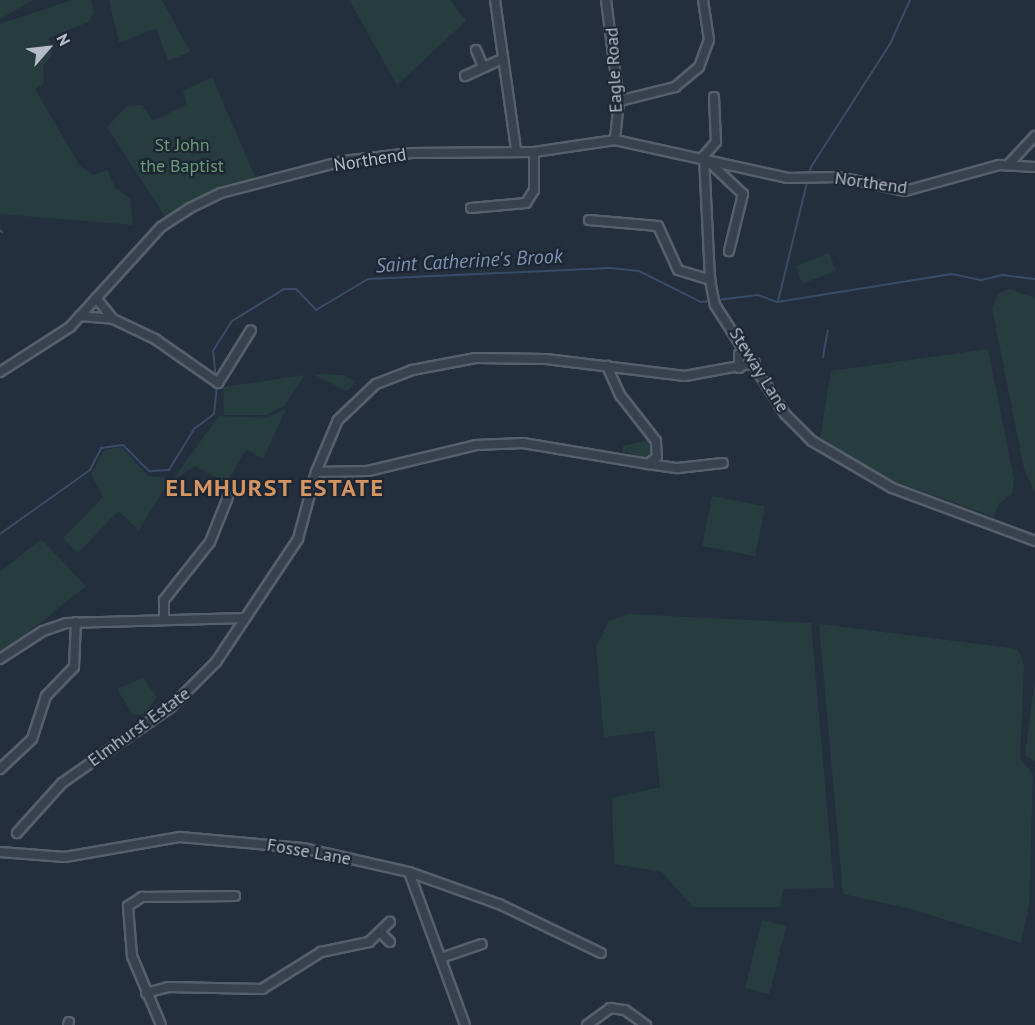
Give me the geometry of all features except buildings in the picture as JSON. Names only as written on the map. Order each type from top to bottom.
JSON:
[{"type":"street","points":[[495,0],[502,21],[502,59],[516,150]]},
{"type":"street","name":"Eagle Road","points":[[606,0],[620,101],[615,140]]},
{"type":"street","points":[[620,101],[675,87],[699,67],[709,40],[703,0]]},
{"type":"street","points":[[476,50],[482,64]]},
{"type":"street","points":[[465,76],[482,64],[502,59]]},
{"type":"street","points":[[714,97],[716,142],[704,156],[743,194],[729,251]]},
{"type":"street","points":[[1008,165],[1035,135]]},
{"type":"street","name":"Northend","points":[[0,372],[58,337],[163,225],[213,196],[343,161],[516,150],[534,152],[615,140],[808,178],[838,177],[914,190],[965,171],[1008,165],[1035,167]]},
{"type":"street","points":[[471,208],[526,202],[534,190],[534,152]]},
{"type":"street","name":"Steway Lane","points":[[704,156],[710,280],[715,305],[755,363],[785,414],[817,444],[892,488],[1035,541]]},
{"type":"street","points":[[589,220],[658,226],[678,270],[710,280]]},
{"type":"street","points":[[96,298],[113,319]]},
{"type":"street","points":[[80,316],[113,319],[155,339],[216,383],[251,330]]},
{"type":"street","points":[[739,354],[739,368]]},
{"type":"street","name":"Elmhurst Estate","points":[[23,829],[62,783],[194,687],[245,618],[298,539],[316,472],[350,404],[389,377],[476,358],[607,366],[686,376],[739,368],[755,363]]},
{"type":"street","points":[[607,366],[620,395],[656,441],[657,457],[648,464]]},
{"type":"street","points":[[316,472],[368,471],[476,445],[523,442],[678,468],[723,463]]},
{"type":"street","points":[[164,618],[164,600],[210,542],[228,498]]},
{"type":"street","points":[[0,659],[43,631],[76,622],[164,618],[245,618]]},
{"type":"street","points":[[0,769],[32,739],[46,696],[74,667],[76,622]]},
{"type":"street","name":"Fosse Lane","points":[[0,852],[65,857],[200,837],[303,848],[409,872],[522,913],[602,953]]},
{"type":"street","points":[[409,872],[465,1025]]},
{"type":"street","points":[[161,1025],[132,956],[128,906],[142,897],[236,896]]},
{"type":"street","points":[[146,993],[168,987],[262,989],[321,952],[369,942],[390,922]]},
{"type":"street","points":[[380,933],[390,942]]},
{"type":"street","points":[[441,958],[482,944]]},
{"type":"street","points":[[587,1025],[610,1008],[626,1010],[646,1025]]},
{"type":"green space","points":[[0,0],[34,0],[0,19]]},
{"type":"green space","points":[[72,0],[92,0],[94,13],[88,22],[49,38],[52,56],[43,66],[44,83],[35,89],[80,166],[93,175],[107,170],[116,189],[130,198],[133,225],[0,214],[0,24]]},
{"type":"green space","points":[[109,0],[162,0],[190,52],[168,61],[156,28],[119,43]]},
{"type":"green space","points":[[349,0],[450,0],[466,21],[397,85]]},
{"type":"green space","name":"St John the Baptist","points":[[212,77],[256,179],[214,191],[166,218],[107,127],[127,106],[142,105],[153,121],[187,104],[183,91]]},
{"type":"green space","points":[[829,253],[836,271],[802,284],[795,266]]},
{"type":"green space","points":[[1009,289],[1035,298],[1035,494],[1024,469],[992,308],[998,294]]},
{"type":"green space","points":[[988,349],[1014,479],[1012,494],[999,503],[994,517],[886,478],[820,438],[831,371]]},
{"type":"green space","points":[[313,374],[344,375],[356,382],[346,391]]},
{"type":"green space","points":[[305,375],[284,406],[266,415],[224,415],[223,387]]},
{"type":"green space","points":[[286,409],[263,459],[246,449],[227,483],[195,466],[171,482],[219,416],[266,418]]},
{"type":"green space","points":[[648,440],[653,450],[646,458],[623,452],[623,446]]},
{"type":"green space","points":[[121,447],[148,476],[167,478],[167,484],[139,530],[118,511],[78,553],[63,538],[103,497],[91,474],[104,450]]},
{"type":"green space","points":[[712,496],[765,506],[755,556],[702,546]]},
{"type":"green space","points":[[41,539],[86,586],[0,655],[0,572]]},
{"type":"green space","points":[[628,614],[811,623],[834,888],[783,889],[780,907],[693,907],[662,872],[614,864],[612,798],[660,787],[654,731],[604,737],[596,647],[609,621]]},
{"type":"green space","points":[[819,624],[1018,649],[1024,665],[1020,758],[1033,774],[1029,907],[1021,943],[911,909],[843,894]]},
{"type":"green space","points":[[143,678],[157,697],[145,714],[133,715],[117,689]]},
{"type":"green space","points":[[1035,678],[1035,761],[1025,756]]},
{"type":"green space","points":[[762,920],[786,926],[769,994],[745,988]]},
{"type":"waterway","points":[[778,301],[811,167],[890,44],[910,0]]},
{"type":"waterway","name":"Saint Catherine's Brook","points":[[216,379],[213,351],[232,321],[284,289],[296,289],[316,310],[368,279],[610,268],[639,271],[701,302],[758,295],[777,302],[952,274],[981,280],[1002,275],[1035,279]]},
{"type":"waterway","points":[[823,357],[828,330]]},
{"type":"waterway","name":"Saint Catherine's Brook","points":[[0,534],[90,470],[101,448],[123,445],[149,471],[169,470],[194,429],[214,414],[217,385]]},
{"type":"district","name":"ELMHURST ESTATE","points":[[275,488]]}]
